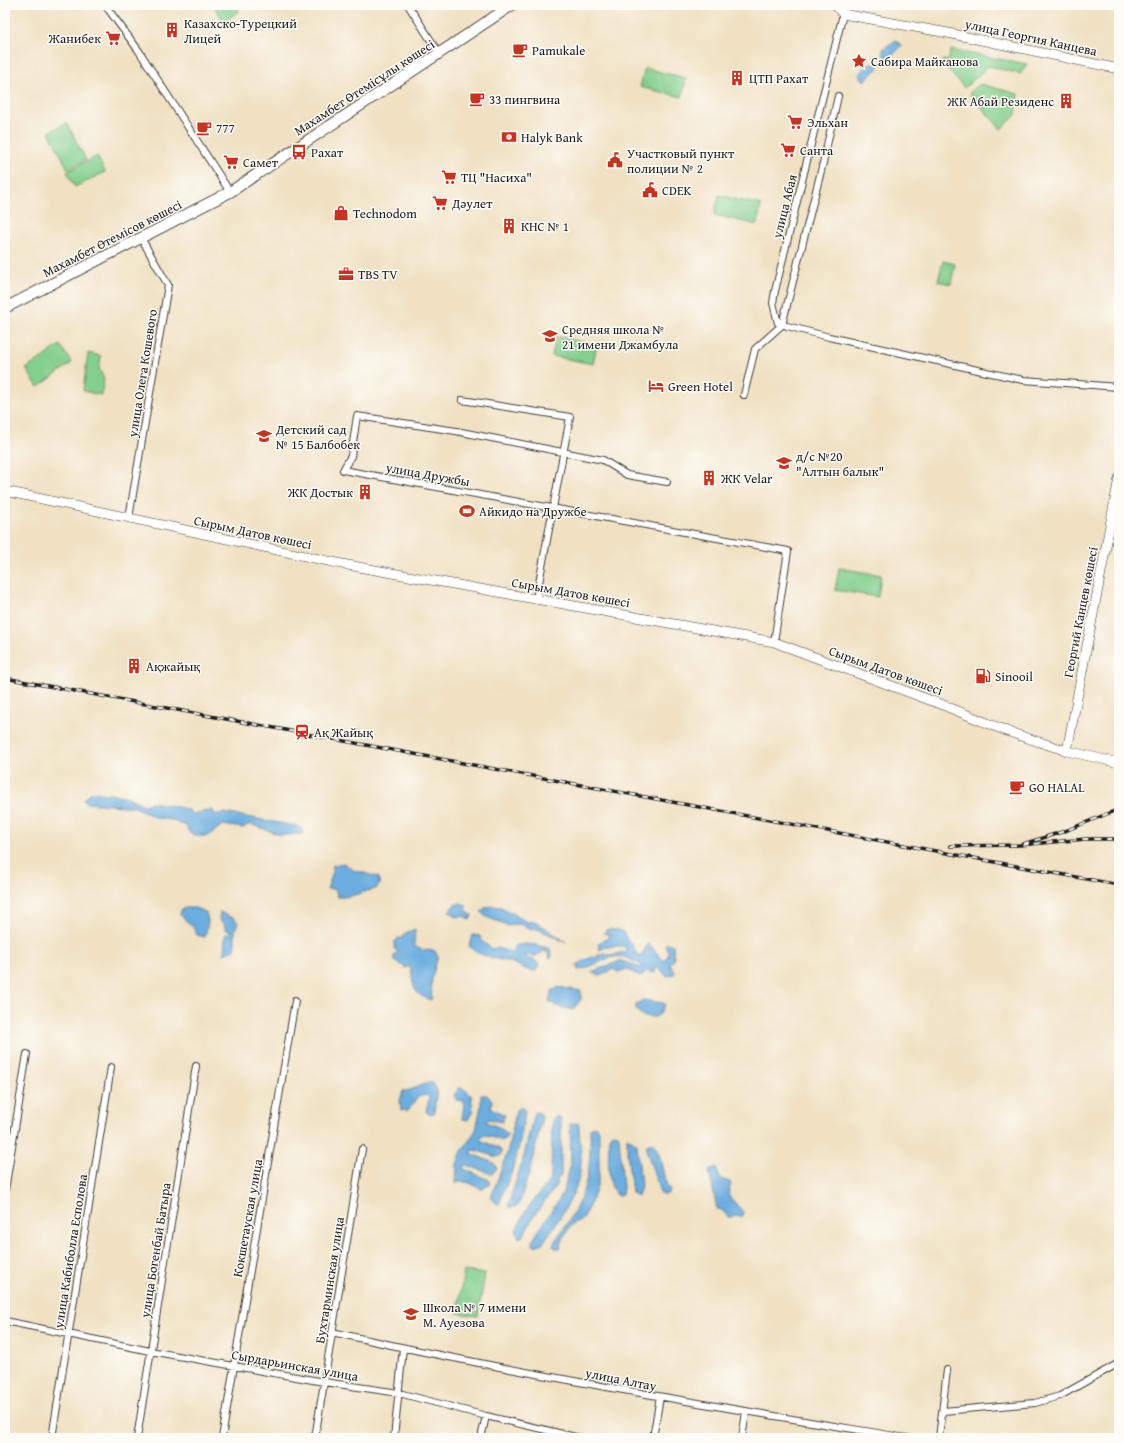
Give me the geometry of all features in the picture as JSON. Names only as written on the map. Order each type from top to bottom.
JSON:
[{"type":"main road","name":"Махамбет Өтемісұлы көшесі","points":[[230,192],[512,5]]},
{"type":"main road","points":[[835,5],[843,14]]},
{"type":"main road","name":"улица Георгия Канцева","points":[[843,14],[942,32],[1119,69]]},
{"type":"main road","name":"Махамбет Өтемісов көшесі","points":[[5,308],[230,192]]},
{"type":"main road","name":"Георгий Канцев көшесі","points":[[1067,751],[1119,478]]},
{"type":"main road","name":"Сырым Датов көшесі","points":[[5,491],[346,564],[774,642],[943,704],[1009,732],[1067,751],[1119,763]]},
{"type":"street","points":[[105,5],[142,57],[230,192]]},
{"type":"street","points":[[408,5],[439,53]]},
{"type":"street","name":"улица Абая","points":[[838,96],[782,325],[778,323],[775,315],[773,303],[775,291],[843,14]]},
{"type":"street","name":"улица Олега Кошевого","points":[[129,518],[168,285],[141,238]]},
{"type":"street","points":[[744,395],[755,349],[782,325],[1023,380],[1119,386]]},
{"type":"street","points":[[462,400],[570,417],[562,452],[554,507],[536,599]]},
{"type":"street","name":"улица Дружбы","points":[[667,482],[627,476],[603,460],[456,432],[357,416],[351,456],[343,470],[554,507],[788,551],[774,642]]},
{"type":"street","name":"Кокшетауская улица","points":[[222,1438],[295,1001]]},
{"type":"street","points":[[5,1190],[27,1054]]},
{"type":"street","name":"улица Кабиболла Есполова","points":[[52,1438],[111,1066]]},
{"type":"street","name":"улица Богенбай Батыра","points":[[136,1438],[196,1066]]},
{"type":"street","name":"Бухтарминская улица","points":[[315,1438],[362,1149]]},
{"type":"street","name":"Сырдарьинская улица","points":[[5,1321],[150,1351],[324,1382],[400,1393],[486,1416],[580,1438]]},
{"type":"street","name":"улица Алтау","points":[[332,1332],[403,1348],[660,1397],[907,1438]]},
{"type":"street","points":[[394,1438],[400,1393],[403,1348]]},
{"type":"street","points":[[943,1411],[1035,1403],[1060,1396],[1119,1363]]},
{"type":"street","points":[[939,1438],[947,1370]]},
{"type":"street","points":[[654,1438],[660,1397]]},
{"type":"street","points":[[742,1438],[746,1412]]},
{"type":"street","points":[[481,1438],[486,1416]]},
{"type":"green space","points":[[213,5],[235,5],[239,11],[224,22]]},
{"type":"green space","points":[[951,50],[1027,64],[1020,74],[989,66],[964,88],[942,63],[943,60],[948,61]]},
{"type":"green space","points":[[645,68],[686,78],[682,97],[640,87]]},
{"type":"green space","points":[[980,84],[1018,94],[1016,115],[1001,129],[969,93]]},
{"type":"green space","points":[[67,123],[86,160],[68,169],[49,132]]},
{"type":"green space","points":[[97,156],[105,172],[75,187],[67,172]]},
{"type":"green space","points":[[719,195],[761,205],[757,225],[714,215]]},
{"type":"green space","points":[[943,261],[955,264],[951,284],[938,281]]},
{"type":"green space","points":[[556,336],[597,345],[593,364],[552,356]]},
{"type":"green space","points":[[60,345],[72,363],[38,387],[26,369]]},
{"type":"green space","points":[[88,353],[101,356],[99,369],[104,379],[101,395],[83,391]]},
{"type":"green space","points":[[839,568],[881,575],[878,597],[835,590]]},
{"type":"green space","points":[[464,1271],[485,1274],[478,1316],[457,1313]]},
{"type":"water","points":[[896,40],[902,46],[887,60],[884,56],[883,49]]},
{"type":"water","points":[[868,63],[876,64],[879,67],[864,81],[859,74]]},
{"type":"water","points":[[91,792],[126,796],[144,805],[152,802],[187,809],[192,814],[212,810],[217,815],[225,813],[296,826],[301,828],[304,834],[280,835],[250,824],[243,828],[222,825],[209,836],[195,836],[187,830],[188,829],[185,825],[179,824],[173,820],[157,818],[135,807],[86,803],[83,800]]},
{"type":"water","points":[[344,863],[353,870],[378,877],[380,884],[376,889],[338,897],[335,889],[327,889],[332,875],[333,865]]},
{"type":"water","points":[[461,903],[466,905],[467,912],[472,915],[470,920],[464,916],[455,917],[453,913],[449,911],[454,905]]},
{"type":"water","points":[[493,906],[501,907],[515,914],[516,917],[521,917],[526,922],[535,921],[566,942],[535,928],[530,929],[516,924],[508,926],[490,919],[481,912],[485,908]]},
{"type":"water","points":[[185,908],[195,908],[206,912],[208,921],[205,937],[197,935],[194,928],[180,915],[181,910]]},
{"type":"water","points":[[220,912],[238,922],[235,930],[235,949],[224,954],[225,935],[230,933],[230,930],[226,930],[224,924],[219,920]]},
{"type":"water","points":[[415,929],[414,946],[423,950],[435,951],[438,957],[431,983],[431,1000],[416,991],[410,966],[406,968],[394,960],[394,956],[398,951],[394,949],[395,942],[398,938],[403,938],[405,933]]},
{"type":"water","points":[[607,929],[620,930],[624,933],[627,940],[632,944],[636,953],[639,955],[642,955],[648,943],[664,961],[669,954],[665,945],[667,943],[673,945],[674,959],[670,965],[675,972],[674,974],[667,976],[658,968],[655,969],[655,973],[646,971],[641,977],[627,969],[618,972],[613,969],[600,976],[591,972],[620,961],[641,968],[642,966],[638,963],[624,957],[611,958],[585,969],[578,970],[577,965],[591,957],[597,958],[598,954],[605,953],[608,955],[625,952],[626,947],[619,946],[599,950],[600,946],[597,944],[611,936],[604,933]]},
{"type":"water","points":[[472,935],[480,936],[482,941],[492,949],[497,948],[510,952],[513,951],[514,946],[532,944],[550,949],[552,955],[550,959],[549,953],[544,951],[536,956],[525,955],[528,959],[535,960],[539,964],[536,971],[528,970],[510,962],[486,956],[477,952],[469,946]]},
{"type":"water","points":[[558,987],[581,991],[581,999],[573,1010],[556,1006],[549,1001],[552,991]]},
{"type":"water","points":[[643,1000],[665,1004],[660,1014],[655,1017],[643,1016],[636,1010],[636,1004]]},
{"type":"water","points":[[431,1081],[437,1089],[434,1113],[430,1114],[426,1112],[429,1098],[426,1095],[418,1097],[408,1111],[401,1110],[400,1100],[403,1091],[410,1090]]},
{"type":"water","points":[[459,1088],[463,1088],[471,1095],[473,1110],[468,1120],[462,1119],[464,1104],[462,1100],[456,1100],[454,1095]]},
{"type":"water","points":[[481,1095],[487,1095],[492,1100],[491,1108],[505,1115],[502,1122],[489,1119],[486,1122],[501,1128],[508,1135],[503,1141],[486,1135],[480,1137],[480,1140],[499,1148],[502,1152],[500,1156],[496,1157],[475,1150],[472,1151],[472,1154],[494,1163],[497,1169],[492,1174],[466,1165],[462,1168],[489,1180],[491,1184],[481,1189],[470,1183],[460,1181],[456,1184],[457,1164],[462,1151],[476,1130],[481,1106]]},
{"type":"water","points":[[523,1108],[525,1111],[520,1142],[515,1163],[498,1205],[491,1197],[507,1154],[516,1110]]},
{"type":"water","points":[[538,1112],[542,1117],[532,1165],[520,1201],[517,1206],[510,1208],[508,1206],[524,1156],[534,1113]]},
{"type":"water","points":[[554,1118],[561,1118],[561,1176],[557,1179],[557,1185],[533,1217],[523,1236],[519,1238],[516,1230],[526,1210],[551,1179],[552,1121]]},
{"type":"water","points":[[570,1124],[579,1124],[581,1155],[578,1182],[574,1193],[562,1214],[543,1243],[535,1246],[532,1244],[532,1241],[562,1195],[571,1165]]},
{"type":"water","points":[[595,1126],[599,1130],[599,1177],[595,1193],[583,1219],[571,1226],[565,1234],[560,1248],[555,1248],[553,1245],[554,1242],[572,1215],[584,1190],[589,1162],[590,1129]]},
{"type":"water","points":[[614,1133],[618,1134],[619,1136],[623,1187],[622,1194],[619,1196],[612,1186],[608,1160],[609,1137]]},
{"type":"water","points":[[627,1137],[637,1144],[641,1186],[638,1197],[632,1193],[627,1152]]},
{"type":"water","points":[[653,1143],[657,1149],[665,1180],[670,1190],[669,1193],[664,1195],[660,1193],[646,1149],[646,1146]]},
{"type":"water","points":[[716,1167],[720,1178],[731,1183],[728,1195],[743,1212],[742,1216],[728,1217],[722,1210],[717,1209],[709,1171]]},
{"type":"railway","points":[[5,678],[1119,885]]},
{"type":"railway","points":[[1119,809],[1065,831],[1020,845],[1086,839],[1119,839]]},
{"type":"railway","points":[[950,846],[1020,845]]},
{"type":"place","name":"Казахско-Турецкий Лицей","points":[[172,30]]},
{"type":"place","name":"Жанибек","points":[[113,38]]},
{"type":"place","name":"Pamukale","points":[[520,50]]},
{"type":"place","name":"Сабира Майканова","points":[[859,61]]},
{"type":"place","name":"ЦТП Рахат","points":[[737,78]]},
{"type":"place","name":"33 пингвина","points":[[477,99]]},
{"type":"place","name":"ЖК Абай Резиденс","points":[[1066,101]]},
{"type":"place","name":"Эльхан","points":[[795,122]]},
{"type":"place","name":"777","points":[[204,128]]},
{"type":"place","name":"Halyk Bank","points":[[509,137]]},
{"type":"place","name":"Санта","points":[[788,150]]},
{"type":"place","name":"Рахат","points":[[299,152]]},
{"type":"place","name":"Участковый пункт полиции № 2","points":[[615,160]]},
{"type":"place","name":"Самет","points":[[231,162]]},
{"type":"place","name":"ТЦ \"Насиха\"","points":[[449,177]]},
{"type":"place","name":"CDEK","points":[[650,190]]},
{"type":"place","name":"Дәулет","points":[[440,203]]},
{"type":"place","name":"Technodom","points":[[341,213]]},
{"type":"place","name":"КНС № 1","points":[[509,226]]},
{"type":"place","name":"TBS TV","points":[[346,274]]},
{"type":"place","name":"Средняя школа № 21 имени Джамбула","points":[[550,336]]},
{"type":"place","name":"Green Hotel","points":[[656,386]]},
{"type":"place","name":"Детский сад № 15 Балбобек","points":[[264,436]]},
{"type":"place","name":"д/с №20 \"Алтын балык\"","points":[[784,463]]},
{"type":"place","name":"ЖК Velar","points":[[709,478]]},
{"type":"place","name":"ЖК Достык","points":[[365,492]]},
{"type":"place","name":"Айкидо на Дружбе","points":[[467,511]]},
{"type":"place","name":"Ақжайық","points":[[134,666]]},
{"type":"place","name":"Sinooil","points":[[983,676]]},
{"type":"place","name":"Ақ Жайық","points":[[302,732]]},
{"type":"place","name":"GO HALAL","points":[[1017,787]]},
{"type":"place","name":"Школа № 7 имени М. Ауезова","points":[[411,1314]]}]
